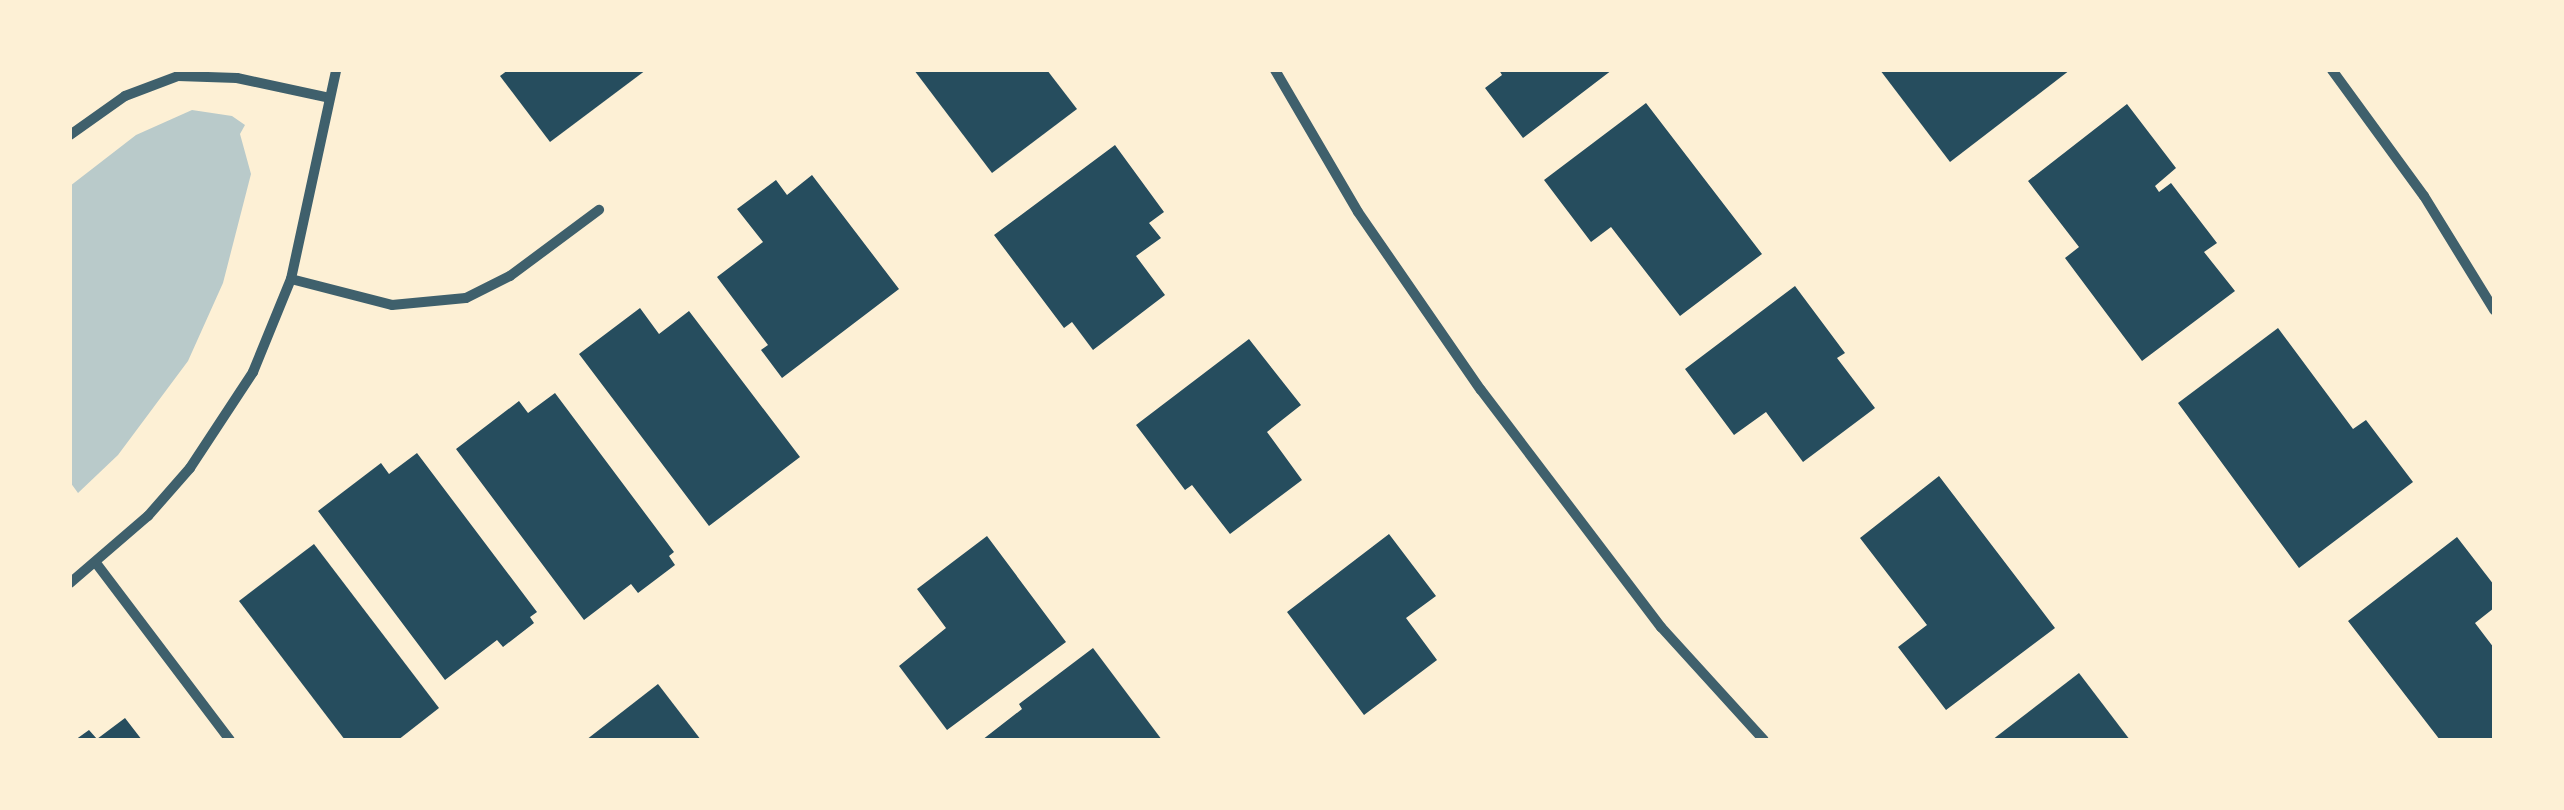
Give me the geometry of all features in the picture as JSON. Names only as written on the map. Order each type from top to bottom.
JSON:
[{"type":"street","points":[[70,583],[96,563],[190,468],[253,372],[291,279],[326,97],[336,70]]},
{"type":"street","points":[[1274,70],[1358,212],[1480,390],[1662,627],[1764,740]]},
{"type":"street","points":[[2332,70],[2424,196],[2494,310]]},
{"type":"street","points":[[70,136],[125,96],[178,76],[237,78],[326,97]]},
{"type":"street","points":[[291,279],[392,305],[454,301],[510,276],[599,210]]},
{"type":"street","points":[[96,563],[230,740]]},
{"type":"shaded area","points":[[192,110],[232,116],[245,125],[240,134],[251,174],[223,283],[188,361],[118,455],[78,493],[70,482],[70,186],[136,135]]},
{"type":"building","points":[[508,70],[646,70],[550,142],[500,76]]},
{"type":"building","points":[[914,70],[1047,70],[1077,109],[992,173]]},
{"type":"building","points":[[1499,70],[1612,70],[1523,138],[1485,88],[1502,75]]},
{"type":"building","points":[[1880,70],[2070,70],[1950,162]]},
{"type":"building","points":[[1646,103],[1762,254],[1680,316],[1611,227],[1591,242],[1544,180]]},
{"type":"building","points":[[2127,104],[2176,168],[2155,186],[2159,192],[2171,183],[2217,243],[2204,252],[2235,291],[2142,361],[2065,258],[2079,247],[2028,181]]},
{"type":"building","points":[[1115,145],[1164,212],[1149,223],[1161,238],[1136,256],[1165,295],[1093,350],[1072,322],[1064,328],[994,235]]},
{"type":"building","points":[[812,175],[899,289],[782,378],[761,350],[768,345],[717,277],[763,242],[737,209],[776,180],[787,195]]},
{"type":"building","points":[[1795,286],[1845,353],[1837,358],[1875,408],[1803,462],[1766,412],[1734,435],[1685,369]]},
{"type":"building","points":[[640,308],[659,334],[689,311],[800,457],[709,526],[579,354]]},
{"type":"building","points":[[2278,328],[2353,429],[2366,420],[2413,482],[2299,568],[2178,403]]},
{"type":"building","points":[[1249,339],[1301,405],[1267,432],[1302,480],[1230,534],[1192,485],[1185,490],[1136,425]]},
{"type":"building","points":[[555,393],[674,552],[669,556],[675,565],[638,593],[631,584],[584,620],[456,449],[519,401],[528,413]]},
{"type":"building","points":[[417,453],[537,612],[530,617],[534,623],[503,647],[497,640],[445,680],[318,511],[381,463],[389,474]]},
{"type":"building","points":[[1939,476],[2055,628],[1946,710],[1898,647],[1927,625],[1860,538]]},
{"type":"building","points":[[1389,534],[1436,596],[1406,618],[1437,660],[1364,715],[1287,612]]},
{"type":"building","points":[[987,536],[1066,642],[947,730],[899,666],[946,628],[917,589]]},
{"type":"building","points":[[2457,537],[2494,585],[2494,608],[2475,623],[2494,648],[2494,740],[2440,740],[2348,621]]},
{"type":"building","points":[[314,544],[439,708],[398,740],[345,740],[239,601]]},
{"type":"building","points":[[1093,648],[1162,740],[982,740],[1022,709],[1019,704]]},
{"type":"building","points":[[2079,673],[2130,740],[1992,740]]},
{"type":"building","points":[[658,684],[701,740],[586,740]]},
{"type":"building","points":[[125,718],[142,740],[75,740],[89,730],[97,739]]}]
